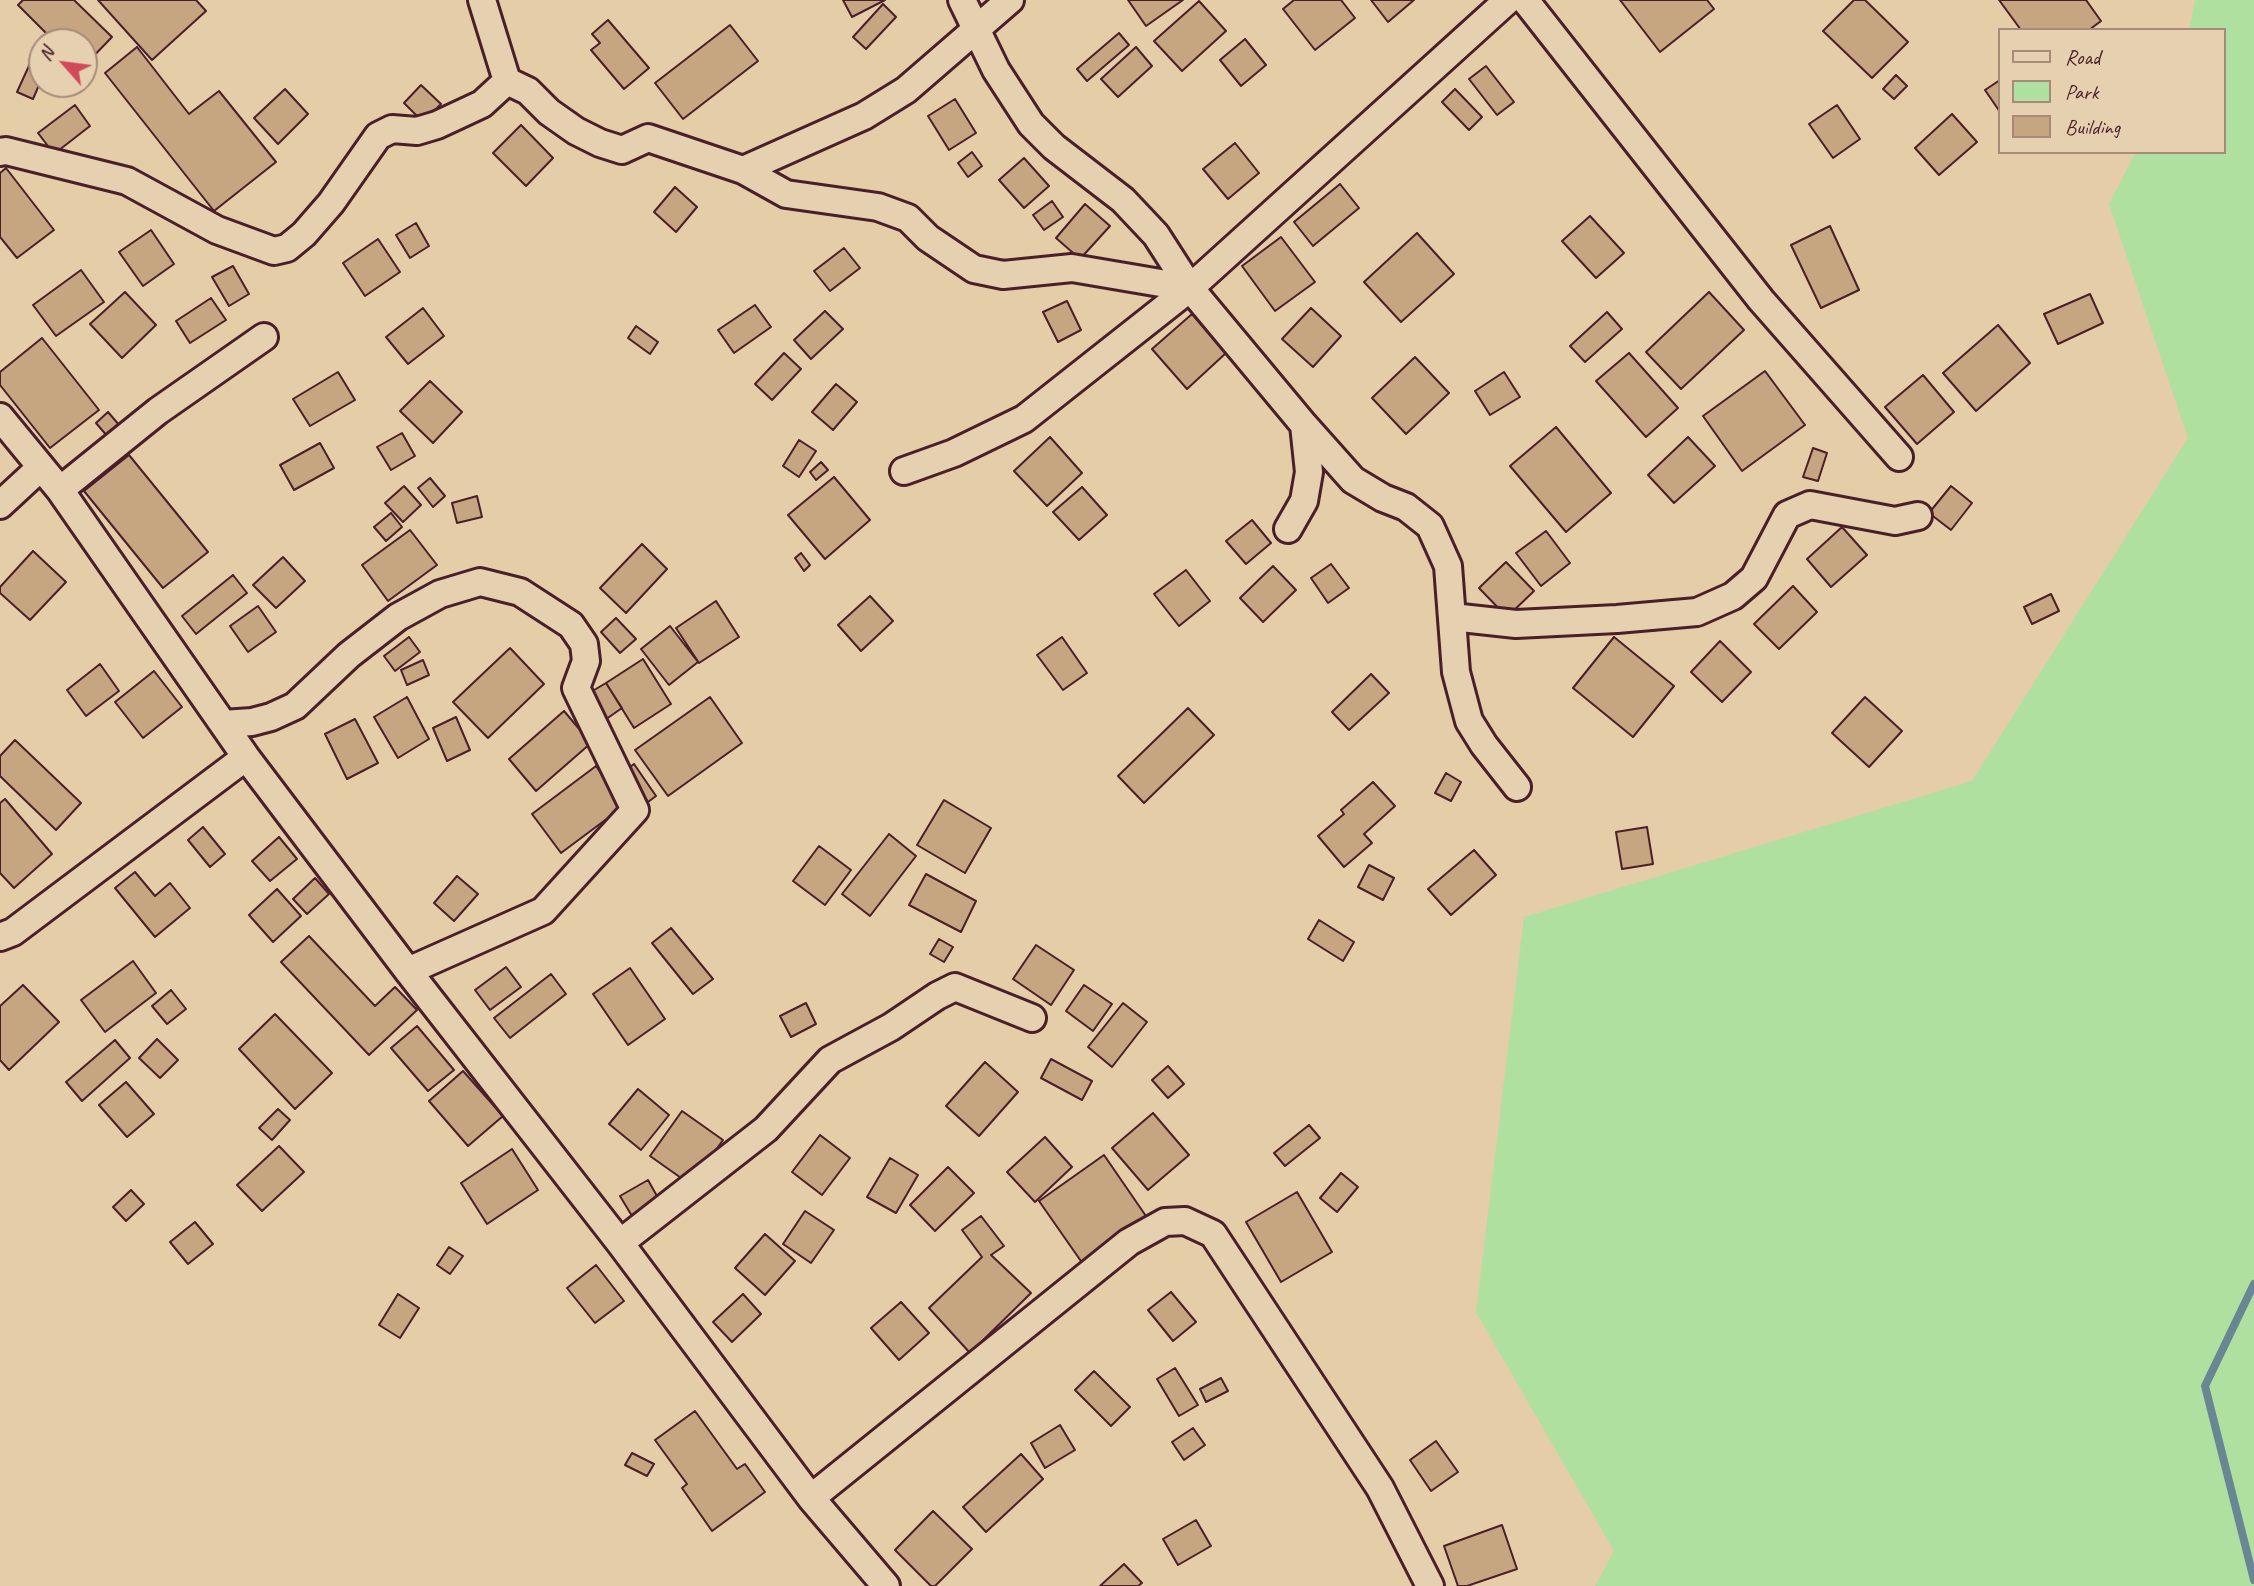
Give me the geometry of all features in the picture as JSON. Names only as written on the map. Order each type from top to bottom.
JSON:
[{"type":"street","points":[[962,0],[996,70],[1031,124],[1054,147],[1123,200],[1156,235],[1189,288],[1353,481],[1406,507],[1430,526],[1448,566],[1456,672],[1469,721],[1517,787]]},
{"type":"street","points":[[743,170],[864,116],[905,90],[1010,0]]},
{"type":"street","points":[[904,471],[954,453],[1024,419],[1189,288],[1508,0]]},
{"type":"street","points":[[1525,0],[1761,300],[1899,457]]},
{"type":"street","points":[[484,1],[507,81],[528,91],[548,111],[576,131],[600,143],[622,150],[648,138],[743,170],[786,194],[878,206],[908,218],[928,238],[974,269],[1003,275],[1072,268],[1189,288]]},
{"type":"street","points":[[0,152],[6,151],[127,181],[217,230],[274,251],[288,248],[304,234],[331,203],[377,136],[392,128],[417,131],[448,120],[482,104],[507,81]]},
{"type":"street","points":[[60,490],[158,411],[264,337]]},
{"type":"street","points":[[0,417],[60,490],[246,757],[408,971],[620,1243],[811,1498],[886,1586]]},
{"type":"street","points":[[1288,529],[1304,501],[1309,472],[1304,425]]},
{"type":"street","points":[[0,505],[40,468]]},
{"type":"street","points":[[1452,617],[1516,624],[1697,612],[1733,596],[1754,578],[1787,515],[1810,505],[1895,521],[1919,516]]},
{"type":"street","points":[[223,724],[252,722],[295,706],[349,655],[398,617],[440,594],[480,582],[520,592],[571,625],[584,644],[586,661],[576,688],[635,810],[543,911],[408,971]]},
{"type":"street","points":[[0,937],[13,932],[246,757]]},
{"type":"street","points":[[620,1243],[766,1129],[830,1060],[891,1027],[937,996],[956,987],[1032,1018]]},
{"type":"street","points":[[811,1498],[1129,1242],[1165,1222],[1185,1222],[1213,1234],[1380,1488],[1430,1586]]},
{"type":"green space","points":[[2195,0],[2254,0],[2254,1586],[1595,1586],[1614,1551],[1476,1312],[1524,917],[1972,781],[2188,438],[2109,204],[2135,154],[2226,154],[2226,28],[2189,28]]},
{"type":"building","points":[[23,0],[74,0],[112,37],[98,52],[98,28],[41,28],[18,5]]},
{"type":"building","points":[[98,0],[196,0],[206,11],[152,60]]},
{"type":"building","points":[[843,0],[885,0],[852,17]]},
{"type":"building","points":[[1128,0],[1183,0],[1146,26]]},
{"type":"building","points":[[1294,0],[1341,0],[1355,18],[1315,50],[1283,9]]},
{"type":"building","points":[[1371,0],[1414,0],[1388,22]]},
{"type":"building","points":[[1620,0],[1707,0],[1714,9],[1660,52]]},
{"type":"building","points":[[1854,0],[1865,0],[1908,42],[1872,78],[1823,31]]},
{"type":"building","points":[[1999,0],[2086,0],[2101,21],[2092,28],[2020,28]]},
{"type":"building","points":[[1199,1],[1226,31],[1182,71],[1154,41]]},
{"type":"building","points":[[883,4],[896,17],[866,49],[853,37]]},
{"type":"building","points":[[608,20],[649,68],[624,89],[591,50],[600,43],[592,34]]},
{"type":"building","points":[[730,25],[758,61],[683,119],[655,83]]},
{"type":"building","points":[[1119,33],[1129,45],[1087,81],[1077,69]]},
{"type":"building","points":[[1245,39],[1266,65],[1241,86],[1220,60]]},
{"type":"building","points":[[137,47],[189,114],[219,91],[276,162],[214,211],[105,73]]},
{"type":"building","points":[[1136,47],[1152,66],[1118,97],[1101,79]]},
{"type":"building","points":[[1486,66],[1514,102],[1497,115],[1469,79]]},
{"type":"building","points":[[28,68],[28,97],[17,92]]},
{"type":"building","points":[[1896,75],[1907,86],[1894,99],[1883,89]]},
{"type":"building","points":[[1998,81],[1998,109],[1985,90]]},
{"type":"building","points":[[421,85],[441,104],[423,122],[404,103]]},
{"type":"building","points":[[285,89],[308,114],[278,144],[254,118]]},
{"type":"building","points":[[1455,89],[1482,117],[1469,130],[1442,102]]},
{"type":"building","points":[[955,99],[976,133],[949,150],[928,116]]},
{"type":"building","points":[[75,105],[90,126],[54,154],[38,133]]},
{"type":"building","points":[[1837,105],[1860,139],[1833,158],[1809,124]]},
{"type":"building","points":[[1952,114],[1977,142],[1939,175],[1915,148]]},
{"type":"building","points":[[521,125],[553,158],[526,186],[493,153]]},
{"type":"building","points":[[1235,143],[1259,173],[1228,199],[1203,169]]},
{"type":"building","points":[[972,152],[982,166],[968,177],[958,163]]},
{"type":"building","points":[[1024,158],[1049,186],[1024,208],[999,180]]},
{"type":"building","points":[[6,168],[54,230],[17,258],[0,237],[0,173]]},
{"type":"building","points":[[1340,184],[1359,208],[1313,246],[1294,222]]},
{"type":"building","points":[[675,187],[697,207],[676,232],[654,212]]},
{"type":"building","points":[[1052,201],[1063,217],[1044,230],[1033,215]]},
{"type":"building","points":[[1085,204],[1110,226],[1080,259],[1056,238]]},
{"type":"building","points":[[1590,216],[1624,253],[1596,278],[1562,241]]},
{"type":"building","points":[[416,223],[429,246],[410,258],[396,235]]},
{"type":"building","points":[[1830,226],[1859,290],[1821,308],[1791,245]]},
{"type":"building","points":[[151,230],[174,264],[143,286],[119,252]]},
{"type":"building","points":[[1417,233],[1454,274],[1401,322],[1364,282]]},
{"type":"building","points":[[1281,237],[1315,282],[1275,311],[1242,266]]},
{"type":"building","points":[[378,239],[400,272],[365,296],[343,263]]},
{"type":"building","points":[[844,248],[860,268],[830,291],[814,271]]},
{"type":"building","points":[[233,266],[249,294],[229,306],[212,277]]},
{"type":"building","points":[[81,270],[104,302],[56,336],[33,305]]},
{"type":"building","points":[[125,292],[156,325],[122,358],[90,324]]},
{"type":"building","points":[[1709,292],[1744,330],[1681,389],[1646,352]]},
{"type":"building","points":[[2090,294],[2103,323],[2058,344],[2044,314]]},
{"type":"building","points":[[211,298],[226,320],[190,343],[176,321]]},
{"type":"building","points":[[1067,301],[1081,330],[1058,342],[1043,312]]},
{"type":"building","points":[[755,305],[771,327],[734,353],[718,330]]},
{"type":"building","points":[[423,308],[444,336],[408,364],[386,337]]},
{"type":"building","points":[[1311,308],[1341,336],[1313,367],[1282,339]]},
{"type":"building","points":[[825,311],[843,329],[811,359],[794,340]]},
{"type":"building","points":[[1607,312],[1622,329],[1585,362],[1570,346]]},
{"type":"building","points":[[1192,314],[1226,353],[1187,389],[1152,349]]},
{"type":"building","points":[[1998,325],[2030,363],[1976,411],[1943,373]]},
{"type":"building","points":[[636,326],[658,342],[650,354],[628,338]]},
{"type":"building","points":[[42,338],[99,410],[50,448],[0,385],[0,372]]},
{"type":"building","points":[[784,353],[801,369],[772,400],[755,384]]},
{"type":"building","points":[[1629,353],[1678,408],[1646,437],[1596,381]]},
{"type":"building","points":[[1415,357],[1449,393],[1406,434],[1372,398]]},
{"type":"building","points":[[1765,371],[1805,425],[1742,471],[1703,416]]},
{"type":"building","points":[[338,372],[355,400],[310,426],[293,399]]},
{"type":"building","points":[[1504,372],[1520,397],[1490,415],[1475,391]]},
{"type":"building","points":[[1923,375],[1954,412],[1917,444],[1885,407]]},
{"type":"building","points":[[430,381],[462,412],[433,443],[400,411]]},
{"type":"building","points":[[836,384],[857,402],[833,430],[812,412]]},
{"type":"building","points":[[108,412],[120,426],[108,437],[96,423]]},
{"type":"building","points":[[1556,427],[1611,493],[1566,532],[1510,466]]},
{"type":"building","points":[[402,433],[415,456],[391,470],[377,447]]},
{"type":"building","points":[[1050,437],[1082,473],[1047,506],[1014,471]]},
{"type":"building","points":[[1688,437],[1715,466],[1674,503],[1648,475]]},
{"type":"building","points":[[799,440],[816,451],[799,477],[783,466]]},
{"type":"building","points":[[320,443],[334,468],[294,490],[280,465]]},
{"type":"building","points":[[1813,448],[1827,453],[1818,481],[1803,477]]},
{"type":"building","points":[[129,455],[208,552],[163,588],[84,491]]},
{"type":"building","points":[[821,462],[828,470],[816,480],[810,472]]},
{"type":"building","points":[[834,477],[870,520],[825,559],[788,515]]},
{"type":"building","points":[[430,478],[445,496],[433,507],[418,488]]},
{"type":"building","points":[[404,486],[421,505],[403,522],[385,503]]},
{"type":"building","points":[[1951,486],[1972,503],[1951,530],[1929,513]]},
{"type":"building","points":[[1082,487],[1107,515],[1079,540],[1053,512]]},
{"type":"building","points":[[477,496],[482,517],[457,523],[452,503]]},
{"type":"building","points":[[391,513],[402,527],[386,541],[374,527]]},
{"type":"building","points":[[1252,520],[1271,543],[1246,564],[1226,541]]},
{"type":"building","points":[[1842,527],[1867,555],[1831,587],[1807,559]]},
{"type":"building","points":[[410,530],[437,565],[388,601],[362,565]]},
{"type":"building","points":[[1546,531],[1570,563],[1541,586],[1516,553]]},
{"type":"building","points":[[642,544],[667,569],[626,613],[600,588]]},
{"type":"building","points":[[33,551],[66,582],[30,620],[0,593],[0,587]]},
{"type":"building","points":[[801,553],[810,565],[804,571],[795,558]]},
{"type":"building","points":[[283,557],[305,581],[276,608],[253,585]]},
{"type":"building","points":[[1506,562],[1534,591],[1507,617],[1479,588]]},
{"type":"building","points":[[1331,564],[1349,588],[1328,603],[1311,578]]},
{"type":"building","points":[[1273,566],[1296,590],[1263,622],[1240,598]]},
{"type":"building","points":[[1186,570],[1210,601],[1179,626],[1154,594]]},
{"type":"building","points":[[233,575],[247,593],[196,634],[182,616]]},
{"type":"building","points":[[1793,586],[1817,612],[1779,649],[1754,624]]},
{"type":"building","points":[[2051,594],[2059,611],[2032,624],[2024,607]]},
{"type":"building","points":[[870,596],[893,621],[861,651],[838,625]]},
{"type":"building","points":[[716,601],[739,637],[699,663],[676,628]]},
{"type":"building","points":[[258,606],[276,632],[248,652],[230,626]]},
{"type":"building","points":[[616,618],[636,639],[620,653],[601,632]]},
{"type":"building","points":[[670,626],[698,662],[669,685],[641,649]]},
{"type":"building","points":[[409,637],[420,652],[395,671],[384,656]]},
{"type":"building","points":[[1062,637],[1087,673],[1063,690],[1037,655]]},
{"type":"building","points":[[1614,637],[1674,686],[1633,737],[1573,688]]},
{"type":"building","points":[[1720,641],[1751,672],[1722,702],[1691,672]]},
{"type":"building","points":[[510,648],[544,684],[488,738],[453,702]]},
{"type":"building","points":[[643,659],[671,704],[634,728],[606,683]]},
{"type":"building","points":[[423,660],[429,675],[407,685],[401,670]]},
{"type":"building","points":[[100,664],[119,691],[86,716],[67,690]]},
{"type":"building","points":[[154,671],[182,707],[143,738],[115,702]]},
{"type":"building","points":[[1371,674],[1389,693],[1349,730],[1332,712]]},
{"type":"building","points":[[606,683],[622,708],[602,722],[584,696]]},
{"type":"building","points":[[407,697],[429,739],[398,758],[374,717]]},
{"type":"building","points":[[710,697],[742,743],[668,796],[635,750]]},
{"type":"building","points":[[1865,697],[1902,731],[1869,767],[1832,733]]},
{"type":"building","points":[[1188,708],[1214,735],[1144,803],[1118,776]]},
{"type":"building","points":[[564,711],[591,743],[536,791],[509,759]]},
{"type":"building","points":[[456,717],[470,750],[447,761],[433,728]]},
{"type":"building","points":[[355,719],[378,763],[347,779],[325,734]]},
{"type":"building","points":[[15,740],[81,803],[56,830],[0,776],[0,756]]},
{"type":"building","points":[[634,764],[656,796],[648,802],[626,770]]},
{"type":"building","points":[[596,766],[624,806],[561,853],[532,814]]},
{"type":"building","points":[[1446,773],[1461,782],[1451,801],[1435,793]]},
{"type":"building","points":[[1373,782],[1395,806],[1364,834],[1372,843],[1344,867],[1318,836],[1344,814],[1341,810]]},
{"type":"building","points":[[5,799],[52,854],[14,888],[0,873],[0,803]]},
{"type":"building","points":[[944,800],[991,828],[965,873],[917,845]]},
{"type":"building","points":[[203,827],[225,854],[210,867],[188,840]]},
{"type":"building","points":[[1647,827],[1653,864],[1622,869],[1616,832]]},
{"type":"building","points":[[889,834],[916,856],[870,916],[842,894]]},
{"type":"building","points":[[279,837],[297,859],[270,881],[252,861]]},
{"type":"building","points":[[819,846],[851,870],[825,905],[793,881]]},
{"type":"building","points":[[1474,850],[1496,875],[1451,915],[1428,889]]},
{"type":"building","points":[[1369,865],[1394,878],[1383,900],[1358,887]]},
{"type":"building","points":[[135,872],[155,896],[170,883],[190,908],[155,937],[115,888]]},
{"type":"building","points":[[926,874],[976,901],[961,932],[909,905]]},
{"type":"building","points":[[457,876],[478,894],[454,921],[434,903]]},
{"type":"building","points":[[315,878],[329,894],[307,914],[293,899]]},
{"type":"building","points":[[277,889],[301,916],[273,942],[249,915]]},
{"type":"building","points":[[1319,920],[1354,942],[1343,961],[1308,939]]},
{"type":"building","points":[[671,928],[713,979],[693,994],[652,943]]},
{"type":"building","points":[[309,936],[375,1006],[395,987],[417,1010],[369,1055],[281,962]]},
{"type":"building","points":[[939,939],[953,947],[944,962],[930,954]]},
{"type":"building","points":[[1036,945],[1074,970],[1051,1005],[1013,979]]},
{"type":"building","points":[[133,961],[156,993],[105,1032],[81,1000]]},
{"type":"building","points":[[506,967],[521,987],[490,1010],[475,990]]},
{"type":"building","points":[[630,968],[665,1019],[628,1045],[593,994]]},
{"type":"building","points":[[551,974],[566,994],[510,1038],[494,1018]]},
{"type":"building","points":[[23,985],[59,1022],[9,1070],[0,1060],[0,1006]]},
{"type":"building","points":[[1084,985],[1112,1004],[1093,1031],[1066,1011]]},
{"type":"building","points":[[171,990],[186,1009],[167,1024],[152,1006]]},
{"type":"building","points":[[806,1003],[816,1024],[791,1037],[780,1016]]},
{"type":"building","points":[[1123,1003],[1147,1022],[1112,1067],[1088,1047]]},
{"type":"building","points":[[275,1014],[332,1073],[295,1109],[239,1049]]},
{"type":"building","points":[[417,1026],[454,1070],[428,1091],[391,1048]]},
{"type":"building","points":[[157,1039],[178,1060],[160,1078],[139,1058]]},
{"type":"building","points":[[115,1040],[130,1058],[82,1101],[66,1082]]},
{"type":"building","points":[[1051,1059],[1092,1081],[1082,1100],[1041,1078]]},
{"type":"building","points":[[985,1062],[1018,1092],[979,1136],[946,1106]]},
{"type":"building","points":[[1168,1066],[1184,1084],[1168,1098],[1152,1080]]},
{"type":"building","points":[[463,1071],[503,1116],[468,1146],[429,1101]]},
{"type":"building","points":[[126,1082],[154,1114],[127,1137],[99,1105]]},
{"type":"building","points":[[638,1089],[669,1115],[641,1150],[609,1124]]},
{"type":"building","points":[[278,1109],[290,1120],[272,1140],[259,1128]]},
{"type":"building","points":[[682,1111],[723,1140],[691,1185],[650,1156]]},
{"type":"building","points":[[1153,1113],[1189,1155],[1148,1190],[1112,1148]]},
{"type":"building","points":[[1309,1125],[1320,1138],[1285,1166],[1274,1153]]},
{"type":"building","points":[[820,1135],[850,1158],[822,1195],[792,1172]]},
{"type":"building","points":[[1045,1137],[1072,1167],[1035,1202],[1007,1172]]},
{"type":"building","points":[[279,1146],[304,1172],[262,1211],[237,1185]]},
{"type":"building","points":[[512,1149],[538,1190],[487,1224],[461,1183]]},
{"type":"building","points":[[1104,1155],[1148,1219],[1083,1264],[1039,1201]]},
{"type":"building","points":[[890,1158],[918,1175],[896,1213],[867,1197]]},
{"type":"building","points":[[948,1167],[974,1193],[935,1231],[910,1205]]},
{"type":"building","points":[[1341,1173],[1358,1187],[1337,1212],[1320,1198]]},
{"type":"building","points":[[648,1180],[662,1205],[635,1221],[620,1196]]},
{"type":"building","points":[[131,1190],[144,1204],[126,1221],[113,1207]]},
{"type":"building","points":[[1297,1192],[1332,1252],[1281,1282],[1246,1222]]},
{"type":"building","points":[[805,1211],[834,1230],[811,1263],[783,1244]]},
{"type":"building","points":[[981,1216],[1004,1246],[991,1255],[1031,1293],[970,1353],[929,1308],[982,1257],[962,1230]]},
{"type":"building","points":[[195,1222],[213,1244],[188,1264],[170,1242]]},
{"type":"building","points":[[765,1234],[795,1261],[765,1295],[735,1268]]},
{"type":"building","points":[[449,1247],[463,1256],[450,1274],[437,1265]]},
{"type":"building","points":[[596,1265],[624,1301],[595,1323],[567,1288]]},
{"type":"building","points":[[1171,1292],[1196,1322],[1173,1341],[1148,1310]]},
{"type":"building","points":[[398,1294],[419,1308],[400,1338],[379,1325]]},
{"type":"building","points":[[743,1294],[761,1314],[732,1342],[713,1322]]},
{"type":"building","points":[[901,1302],[929,1333],[899,1360],[871,1328]]},
{"type":"building","points":[[1175,1368],[1198,1405],[1179,1416],[1157,1379]]},
{"type":"building","points":[[1094,1371],[1130,1407],[1111,1426],[1075,1390]]},
{"type":"building","points":[[1221,1378],[1228,1391],[1206,1402],[1200,1389]]},
{"type":"building","points":[[695,1411],[737,1469],[745,1464],[765,1492],[712,1531],[682,1488],[687,1484],[655,1440]]},
{"type":"building","points":[[1060,1425],[1075,1450],[1045,1468],[1031,1443]]},
{"type":"building","points":[[1193,1428],[1205,1445],[1184,1460],[1172,1442]]},
{"type":"building","points":[[1436,1441],[1458,1472],[1431,1491],[1410,1460]]},
{"type":"building","points":[[632,1453],[654,1464],[647,1476],[625,1465]]},
{"type":"building","points":[[1021,1454],[1043,1479],[986,1532],[963,1507]]},
{"type":"building","points":[[933,1511],[972,1549],[935,1586],[931,1586],[895,1550]]},
{"type":"building","points":[[1196,1520],[1211,1546],[1178,1565],[1163,1539]]},
{"type":"building","points":[[1502,1525],[1517,1569],[1467,1586],[1458,1586],[1444,1546]]},
{"type":"building","points":[[1124,1564],[1142,1583],[1138,1586],[1100,1586]]},
{"type":"waterway","points":[[2254,1284],[2205,1386],[2254,1580]]}]
